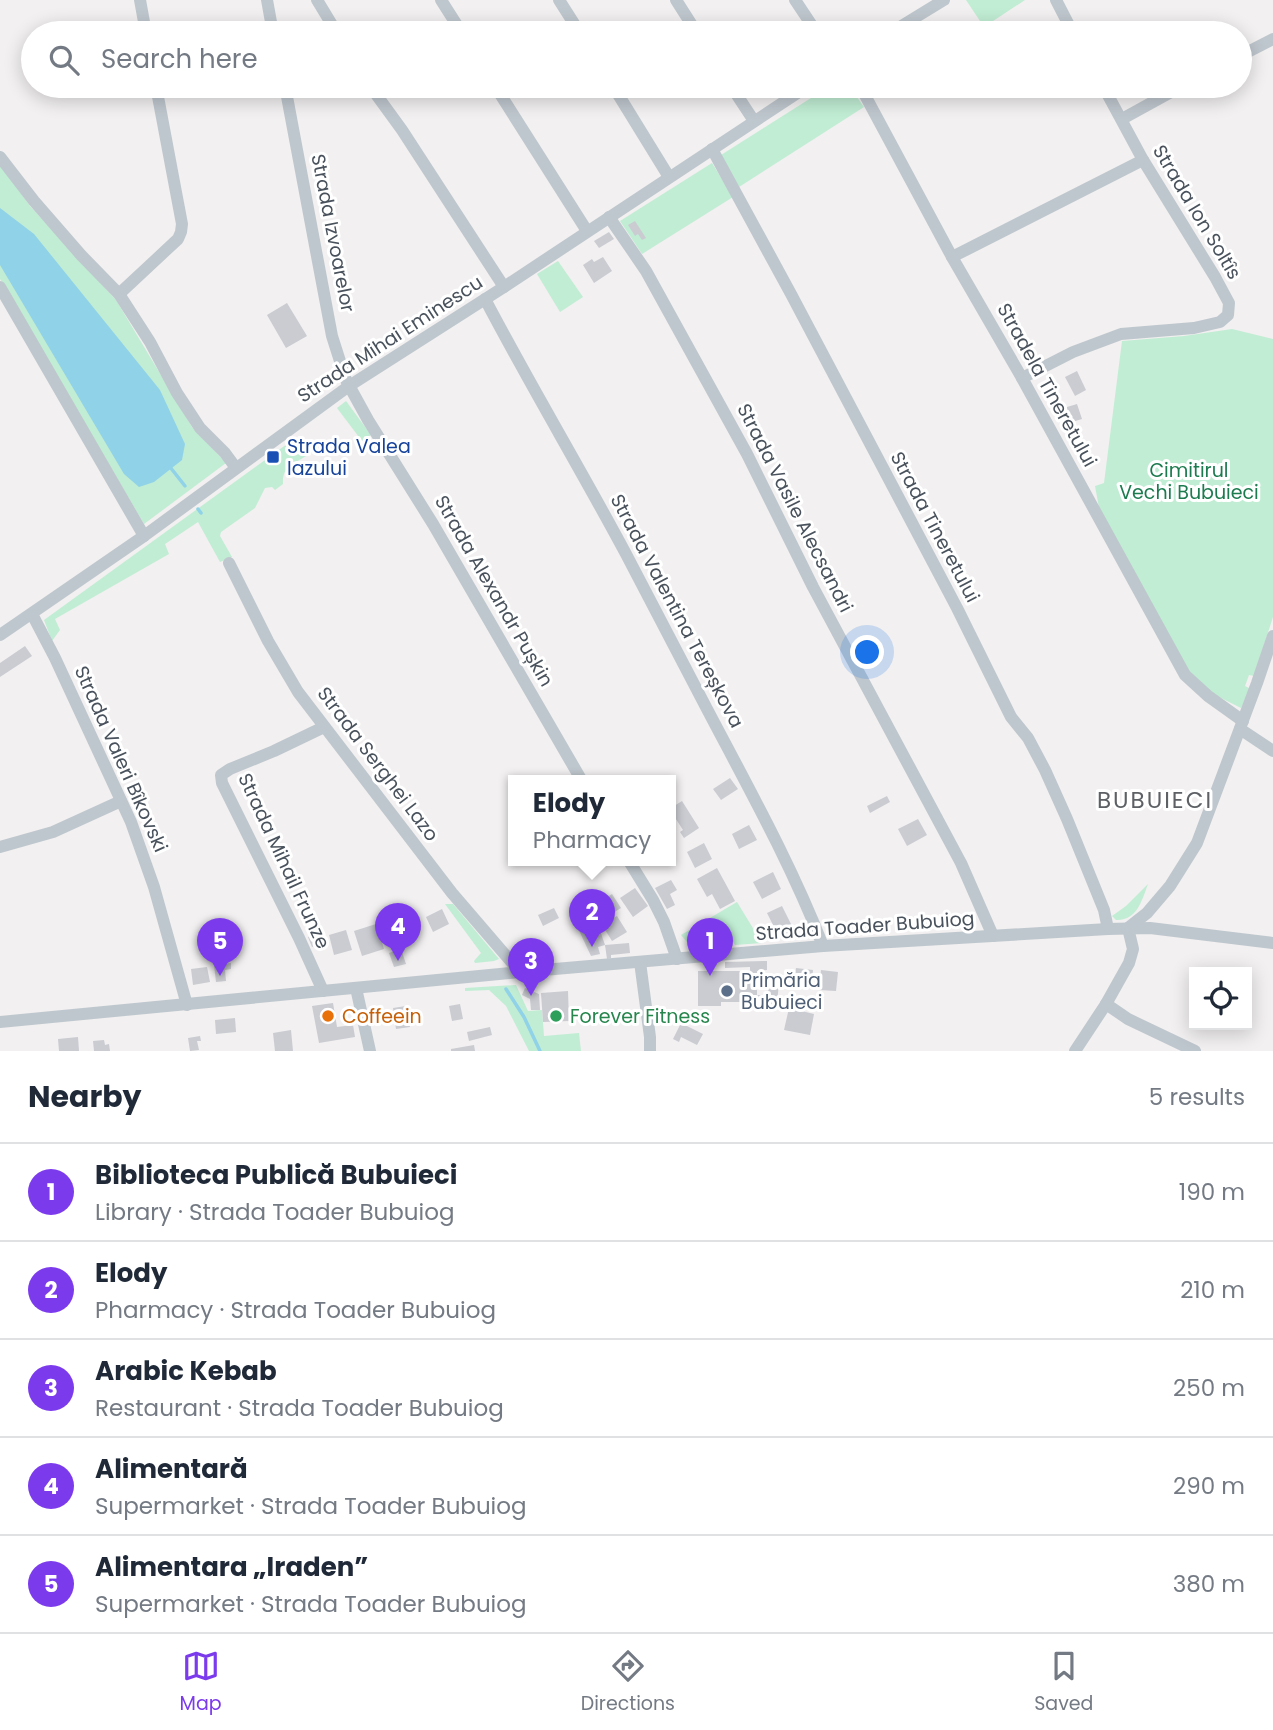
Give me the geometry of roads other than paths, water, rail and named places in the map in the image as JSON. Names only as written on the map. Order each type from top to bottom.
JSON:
[{"type":"street","points":[[140,0],[144,21]]},
{"type":"street","points":[[267,0],[271,21]]},
{"type":"street","points":[[317,0],[330,21]]},
{"type":"street","points":[[441,0],[454,21]]},
{"type":"street","points":[[559,0],[572,21]]},
{"type":"street","points":[[676,0],[689,21]]},
{"type":"street","points":[[795,0],[809,21]]},
{"type":"street","points":[[905,21],[924,5],[944,0]]},
{"type":"street","points":[[1056,0],[1067,21]]},
{"type":"street","points":[[1252,50],[1273,39]]},
{"type":"street","points":[[119,294],[178,239],[181,232],[182,224],[158,98]]},
{"type":"street","name":"Strada Izvoarelor","points":[[287,98],[332,336],[349,386]]},
{"type":"street","points":[[379,98],[504,287]]},
{"type":"street","points":[[503,98],[587,231]]},
{"type":"street","points":[[620,98],[669,177]]},
{"type":"street","points":[[739,98],[754,121]]},
{"type":"street","name":"Strada Mihai Eminescu","points":[[0,635],[144,536],[349,386],[789,98]]},
{"type":"street","name":"Stradela Tineretului","points":[[866,98],[1186,677],[1273,751]]},
{"type":"street","name":"Strada Ion Soltîs","points":[[1022,378],[1073,352],[1121,334],[1194,328],[1220,322],[1228,315],[1228,303],[1215,277],[1143,160],[1110,98]]},
{"type":"street","points":[[1122,119],[1160,98]]},
{"type":"street","name":"Strada Tineretului","points":[[712,149],[785,282],[1011,717],[1028,738],[1045,770],[1104,910],[1108,929]]},
{"type":"street","points":[[0,157],[81,255],[119,294],[200,428],[236,468]]},
{"type":"street","points":[[952,257],[1143,160]]},
{"type":"street","name":"Strada Vasile Alecsandri","points":[[609,217],[646,271],[747,454],[813,587],[961,863],[993,936]]},
{"type":"street","points":[[0,287],[144,536]]},
{"type":"street","name":"Strada Valentina Tereșkova","points":[[485,299],[626,554],[771,829],[823,946]]},
{"type":"street","name":"Strada Alexandr Pușkin","points":[[349,386],[433,524],[579,775]]},
{"type":"street","name":"Strada Serghei Lazo","points":[[229,563],[268,641],[298,692],[452,892],[520,972]]},
{"type":"street","name":"Strada Valeri Bîkovski","points":[[32,614],[131,822],[154,887],[187,1005]]},
{"type":"street","points":[[1075,1051],[1129,963],[1133,949],[1128,928],[1147,913],[1170,886],[1196,843],[1273,636]]},
{"type":"street","name":"Strada Mihail Frunze","points":[[323,991],[222,783],[221,775],[324,727]]},
{"type":"street","points":[[0,847],[52,832],[121,801]]},
{"type":"street","points":[[632,866],[664,922],[677,959]]},
{"type":"street","name":"Strada Toader Bubuiog","points":[[0,1022],[823,946],[1128,928],[1150,928],[1273,943]]},
{"type":"street","points":[[640,962],[650,1051]]},
{"type":"street","points":[[356,988],[370,1051]]},
{"type":"street","points":[[1106,1004],[1128,1019],[1195,1051]]},
{"type":"water","points":[[0,208],[34,234],[160,390],[185,444],[182,460],[154,482],[139,487],[124,474],[0,265]]},
{"type":"waterway","points":[[170,467],[185,486]]},
{"type":"waterway","points":[[198,509],[201,513]]},
{"type":"waterway","points":[[506,989],[524,1017],[540,1051]]},
{"type":"place","name":"Strada Valea Iazului","points":[[273,457]]},
{"type":"place","name":"Elody","points":[[592,947]]},
{"type":"place","name":"Alimentară","points":[[398,961]]},
{"type":"place","name":"Alimentara „Iraden”","points":[[220,976]]},
{"type":"place","name":"Biblioteca Publică Bubuieci","points":[[710,976]]},
{"type":"place","name":"Primăria Bubuieci","points":[[727,991]]},
{"type":"place","name":"Arabic Kebab","points":[[531,996]]},
{"type":"place","name":"Coffeein","points":[[328,1016]]},
{"type":"place","name":"Forever Fitness","points":[[556,1016]]},
{"type":"district","name":"BUBUIECI","points":[[1155,800]]},
{"type":"park label","name":"Cimitirul Vechi Bubuieci","points":[[1189,481]]}]
